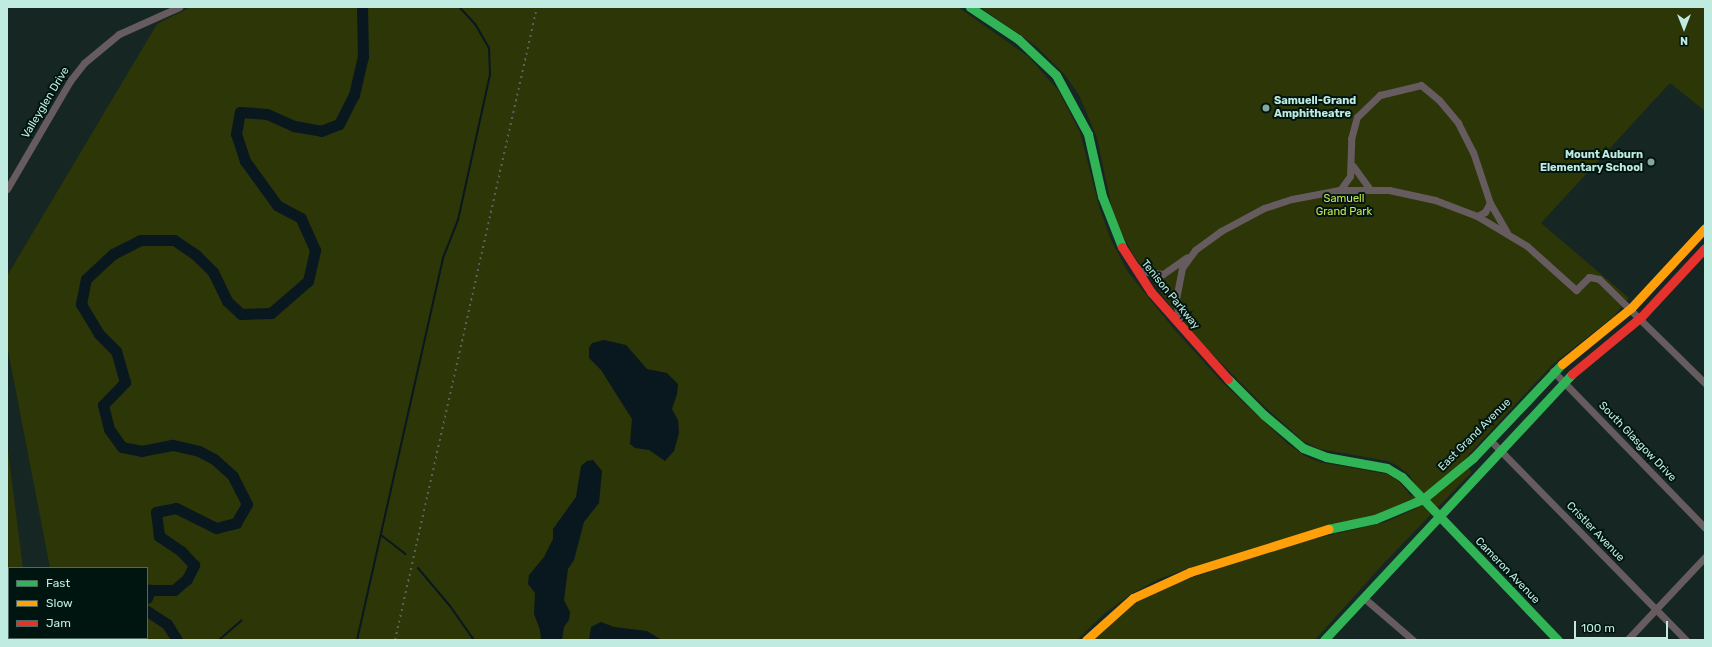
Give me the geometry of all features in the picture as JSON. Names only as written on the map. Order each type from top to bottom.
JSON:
[{"type":"main road","name":"Tenison Parkway","points":[[970,7],[1018,39],[1040,58],[1066,91],[1088,134],[1110,220],[1130,264],[1182,329],[1264,415],[1303,448],[1326,457],[1394,471],[1440,518]]},
{"type":"main road","name":"East Grand Avenue","points":[[1086,640],[1133,598],[1190,572],[1313,532],[1375,519],[1423,499],[1464,466],[1553,371],[1631,308],[1703,233]]},
{"type":"main road","points":[[1324,640],[1440,518],[1564,382],[1589,358],[1641,317],[1705,248]]},
{"type":"main road","name":"Cameron Avenue","points":[[1440,518],[1558,640]]},
{"type":"street","name":"Valleyglen Drive","points":[[7,189],[70,81],[84,63],[119,34],[179,7]]},
{"type":"street","points":[[1339,190],[1347,184],[1353,166],[1352,128],[1364,108],[1389,92],[1420,85],[1439,100],[1458,123],[1473,152],[1490,203],[1508,234]]},
{"type":"street","points":[[1353,166],[1370,189]]},
{"type":"street","points":[[1130,264],[1147,272],[1163,274],[1221,232],[1264,208],[1292,199],[1339,190],[1370,189],[1421,196],[1477,216],[1508,234],[1527,246],[1576,290],[1586,280],[1593,276],[1599,279],[1641,317],[1705,383]]},
{"type":"street","points":[[1477,216],[1485,212],[1490,203]]},
{"type":"street","points":[[1182,329],[1177,308],[1177,288],[1182,268],[1195,250]]},
{"type":"street","name":"South Glasgow Drive","points":[[1553,371],[1705,528]]},
{"type":"street","name":"Cristler Avenue","points":[[1490,440],[1686,640]]},
{"type":"street","points":[[1627,640],[1705,557]]},
{"type":"street","points":[[1364,598],[1413,640]]},
{"type":"green space","name":"Samuell Grand Park","points":[[191,7],[958,7],[1029,57],[1058,90],[1080,132],[1099,206],[1111,240],[1128,272],[1173,328],[1222,382],[1288,444],[1305,456],[1319,462],[1387,474],[1399,481],[1411,496],[1420,491],[1409,475],[1398,466],[1388,461],[1319,449],[1303,441],[1264,406],[1188,330],[1132,253],[1121,231],[1112,209],[1097,138],[1079,95],[1065,75],[1036,46],[980,7],[1705,7],[1705,111],[1670,83],[1541,223],[1629,298],[1613,317],[1552,365],[1462,462],[1472,472],[1384,563],[1315,640],[1091,640],[1132,605],[1164,587],[1292,544],[1386,522],[1417,508],[1411,499],[1379,514],[1189,568],[1159,579],[1131,594],[1105,613],[1077,640],[64,640],[148,639],[148,567],[50,567],[7,345],[7,276],[157,24]]},
{"type":"green space","points":[[7,443],[23,567],[8,567],[7,633]]},
{"type":"shaded area","points":[[604,340],[626,345],[647,369],[667,373],[678,384],[677,394],[672,409],[678,420],[679,433],[674,451],[665,461],[649,450],[635,448],[630,444],[632,419],[601,370],[589,358],[589,348],[592,343]]},
{"type":"shaded area","points":[[593,460],[602,471],[599,503],[584,522],[574,560],[568,569],[564,600],[570,612],[569,620],[564,627],[562,640],[541,640],[540,630],[534,614],[535,593],[528,584],[529,575],[544,557],[553,539],[553,529],[576,497],[581,466],[587,461]]},
{"type":"shaded area","points":[[601,622],[614,627],[647,631],[660,639],[675,640],[589,640],[591,627]]},
{"type":"waterway","points":[[148,595],[150,590],[174,590],[187,579],[194,565],[181,551],[159,536],[156,512],[176,508],[216,528],[236,523],[247,504],[233,476],[214,459],[199,451],[172,445],[142,451],[122,447],[109,429],[103,405],[125,382],[116,351],[99,334],[81,304],[86,279],[113,254],[140,240],[174,240],[196,255],[213,272],[227,301],[241,314],[271,313],[308,281],[315,250],[301,218],[277,205],[245,161],[236,134],[240,112],[267,114],[294,126],[321,131],[339,124],[354,95],[363,57],[362,7]]},
{"type":"waterway","points":[[357,640],[443,258],[458,220],[490,75],[489,48],[475,24],[459,7]]},
{"type":"waterway","points":[[381,535],[405,554]]},
{"type":"waterway","points":[[418,568],[450,606],[474,640]]},
{"type":"waterway","points":[[148,612],[167,624],[177,640]]},
{"type":"waterway","points":[[219,640],[242,620]]},
{"type":"railway","points":[[395,640],[537,7]]},
{"type":"traffic: fast","points":[[970,7],[1018,39],[1056,75],[1088,134],[1102,196],[1122,247]]},
{"type":"traffic: fast","points":[[1328,529],[1375,519],[1423,499],[1473,458],[1562,364]]},
{"type":"traffic: fast","points":[[1324,640],[1572,374]]},
{"type":"traffic: fast","points":[[1228,379],[1264,415],[1303,448],[1326,457],[1387,468],[1402,477],[1558,640]]},
{"type":"traffic: slow","points":[[1562,364],[1631,308],[1705,228]]},
{"type":"traffic: slow","points":[[1086,640],[1133,598],[1190,572],[1328,529]]},
{"type":"traffic: jam","points":[[1122,247],[1151,292],[1228,379]]},
{"type":"traffic: jam","points":[[1572,374],[1641,317],[1705,248]]},
{"type":"place","name":"Samuell-Grand Amphitheatre","points":[[1266,108]]},
{"type":"place","name":"Mount Auburn Elementary School","points":[[1651,162]]}]
